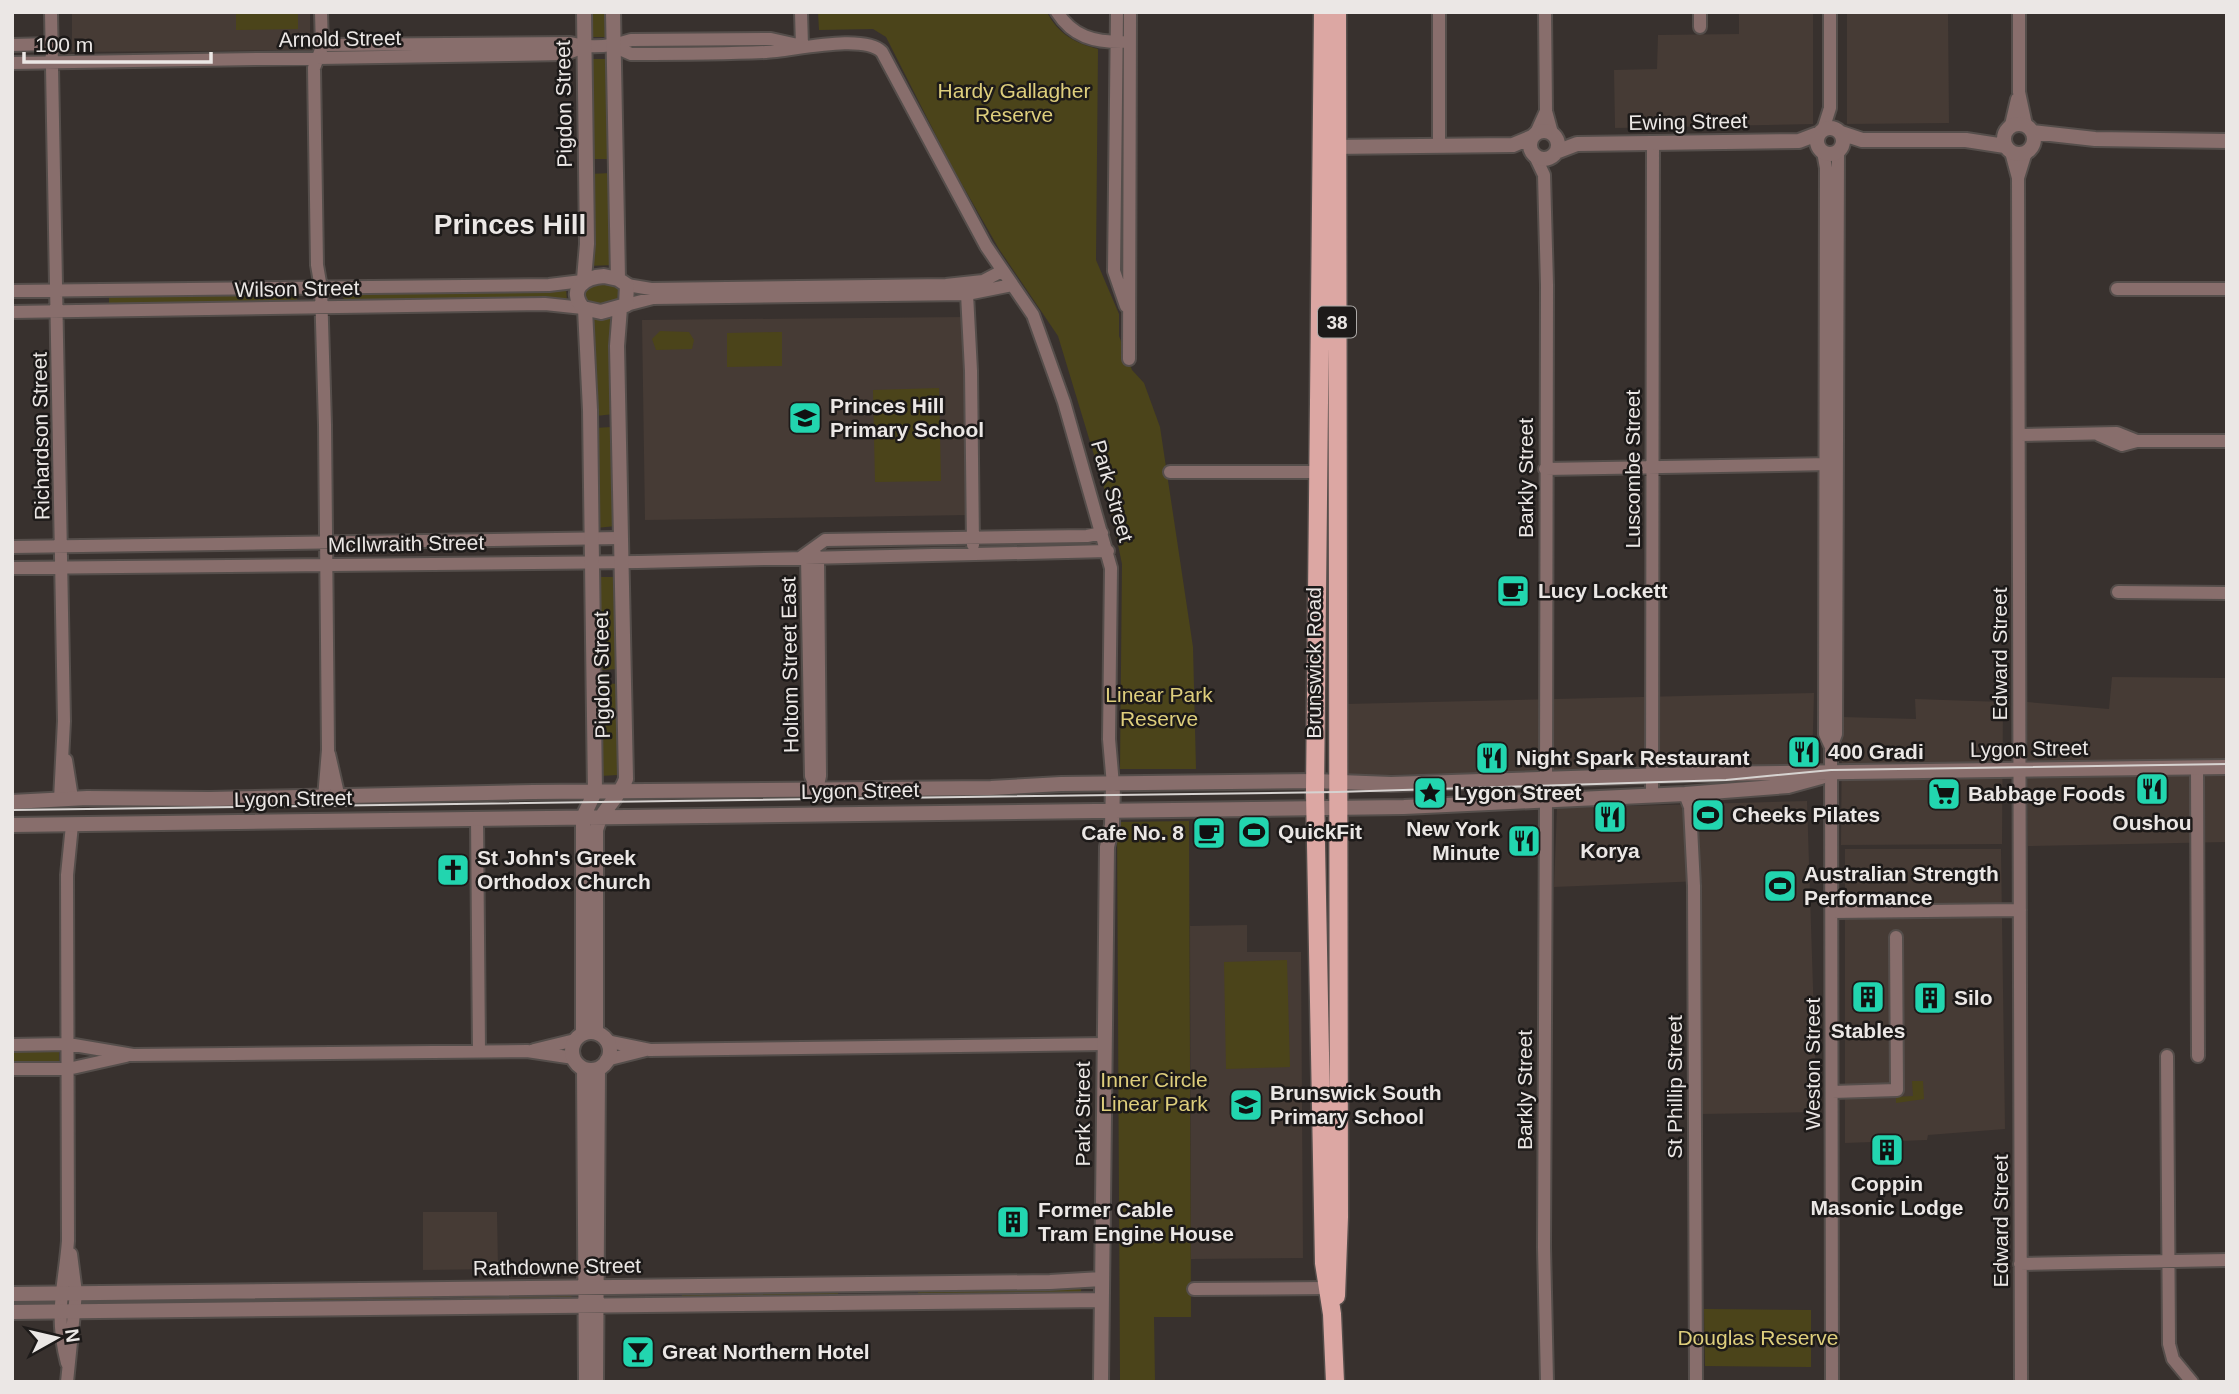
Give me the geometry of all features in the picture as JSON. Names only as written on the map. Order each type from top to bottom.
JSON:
[{"type":"main road","name":"Brunswick Road","points":[[1323,12],[1337,472],[1338,807],[1332,1314],[1335,1382]]},
{"type":"main road","name":"Brunswick Road","points":[[1333,1288],[1324,1263],[1315,807],[1315,668],[1318,472],[1329,147],[1337,12]]},
{"type":"main road","points":[[1318,472],[1337,472]]},
{"type":"main road","points":[[1315,668],[1337,668]]},
{"type":"street","name":"Richardson Street","points":[[51,12],[50,85],[55,119],[66,799]]},
{"type":"street","points":[[321,12],[322,45],[318,59],[321,69],[324,227],[321,288],[328,750],[324,820]]},
{"type":"street","name":"Pigdon Street","points":[[583,12],[587,244],[583,280]]},
{"type":"street","points":[[613,12],[623,306]]},
{"type":"street","points":[[801,12],[806,46]]},
{"type":"street","points":[[806,46],[809,12]]},
{"type":"street","points":[[1057,12],[1065,24],[1081,36],[1101,42],[1123,42]]},
{"type":"street","points":[[1117,12],[1123,42]]},
{"type":"street","points":[[1129,359],[1130,316],[1114,271],[1123,42],[1130,12]]},
{"type":"street","points":[[1439,12],[1439,146]]},
{"type":"street","points":[[1329,147],[1513,145],[1544,159],[1554,154],[1554,134],[1546,111],[1545,12]]},
{"type":"street","points":[[1700,12],[1700,27]]},
{"type":"street","points":[[1830,12],[1830,132]]},
{"type":"street","name":"Edward Street","points":[[2019,12],[2021,1382]]},
{"type":"street","name":"Arnold Street","points":[[322,45],[570,43],[584,47],[613,46],[631,40],[758,39],[806,46],[872,45],[882,52],[937,159],[1002,271]]},
{"type":"street","points":[[12,45],[52,44]]},
{"type":"street","name":"Arnold Street","points":[[12,62],[569,53],[584,47]]},
{"type":"street","points":[[1534,154],[1530,145],[1546,111]]},
{"type":"street","points":[[1513,145],[1544,130],[1554,134]]},
{"type":"street","points":[[1830,132],[1843,141],[1830,150]]},
{"type":"street","points":[[1830,150],[1817,141],[1830,132],[1862,140],[2227,141]]},
{"type":"street","name":"Ewing Street","points":[[1554,154],[1577,144],[1799,141],[1830,132]]},
{"type":"street","name":"Ewing Street","points":[[1554,134],[1577,144]]},
{"type":"street","points":[[1830,150],[1862,140]]},
{"type":"street","name":"Ewing Street","points":[[1799,141],[1830,150]]},
{"type":"street","name":"Luscombe Street","points":[[1652,795],[1653,143]]},
{"type":"street","name":"Weston Street","points":[[1830,150],[1826,167],[1830,306],[1830,605],[1836,734],[1831,747],[1832,1382]]},
{"type":"street","name":"Barkly Street","points":[[1534,154],[1544,175],[1546,781]]},
{"type":"street","name":"Barkly Street","points":[[1544,175],[1554,154]]},
{"type":"street","points":[[1002,271],[983,281],[946,285],[651,289],[604,276],[583,280],[577,292],[584,309],[601,312],[653,298],[967,294],[1012,285]]},
{"type":"street","name":"Park Street","points":[[1002,271],[1033,315],[1052,364],[1108,551],[1111,579],[1101,1382]]},
{"type":"street","name":"Wilson Street","points":[[12,291],[549,285],[583,280]]},
{"type":"street","points":[[2117,289],[2227,289]]},
{"type":"street","points":[[967,294],[971,371],[973,553]]},
{"type":"street","name":"Wilson Street","points":[[12,312],[545,304],[584,309]]},
{"type":"street","name":"Pigdon Street","points":[[620,792],[626,779],[617,346],[623,306]]},
{"type":"street","name":"Pigdon Street","points":[[584,309],[595,792],[583,817],[589,918],[590,1036]]},
{"type":"street","points":[[2020,435],[2099,435],[2122,445],[2137,441],[2227,441]]},
{"type":"street","points":[[1545,468],[1829,464]]},
{"type":"street","points":[[1170,472],[1318,472]]},
{"type":"street","points":[[808,557],[825,540],[1087,536],[1102,533]]},
{"type":"street","name":"McIlwraith Street","points":[[12,547],[620,538]]},
{"type":"street","name":"McIlwraith Street","points":[[12,568],[621,561],[1108,551]]},
{"type":"street","name":"Holtom Street East","points":[[808,557],[811,776],[817,790]]},
{"type":"street","points":[[2118,592],[2227,593]]},
{"type":"street","points":[[328,750],[339,798],[340,820]]},
{"type":"street","name":"Lygon Street","points":[[12,802],[66,799],[339,798],[1315,781],[1391,784],[1546,781],[1652,775],[2227,767]]},
{"type":"street","points":[[2197,768],[2198,1056]]},
{"type":"street","name":"Lygon Street","points":[[12,825],[1338,807],[1685,794],[1788,786],[1831,772]]},
{"type":"street","points":[[1546,781],[1546,799]]},
{"type":"street","points":[[845,789],[845,812]]},
{"type":"street","points":[[817,790],[817,813]]},
{"type":"street","points":[[599,817],[620,792]]},
{"type":"street","name":"St Phillip Street","points":[[1685,794],[1690,807],[1694,886],[1696,1382]]},
{"type":"street","points":[[477,796],[479,1052]]},
{"type":"street","points":[[66,799],[68,1241],[59,1311],[67,1382]]},
{"type":"street","name":"Barkly Street","points":[[1546,799],[1544,1247],[1547,1382]]},
{"type":"street","name":"Pigdon Street","points":[[589,918],[599,817]]},
{"type":"street","points":[[1832,912],[2020,910]]},
{"type":"street","points":[[1832,1092],[1897,1090],[1896,937]]},
{"type":"street","points":[[12,1045],[68,1044],[133,1055],[479,1052],[527,1051],[590,1036],[650,1050]]},
{"type":"street","points":[[590,1036],[591,1305],[596,1382]]},
{"type":"street","points":[[590,1036],[591,1064]]},
{"type":"street","points":[[527,1051],[591,1064],[650,1050],[1105,1044]]},
{"type":"street","points":[[12,1069],[68,1069],[133,1055]]},
{"type":"street","points":[[2166,1056],[2169,1345],[2173,1359],[2192,1382]]},
{"type":"street","points":[[66,1363],[76,1293],[68,1241]]},
{"type":"street","points":[[2020,1264],[2227,1260]]},
{"type":"street","name":"Rathdowne Street","points":[[12,1294],[908,1284],[1102,1279]]},
{"type":"street","points":[[908,1284],[908,1302]]},
{"type":"street","points":[[675,1287],[675,1306]]},
{"type":"street","points":[[1194,1289],[1333,1288]]},
{"type":"street","name":"Rathdowne Street","points":[[12,1312],[1101,1300]]},
{"type":"street","points":[[586,1382],[591,1305]]},
{"type":"shaded area","points":[[72,12],[310,12],[310,50],[72,52]]},
{"type":"shaded area","points":[[1739,12],[1813,12],[1813,124],[1615,128],[1614,70],[1657,69],[1658,35],[1739,34]]},
{"type":"shaded area","points":[[1847,12],[1948,12],[1949,123],[1847,124]]},
{"type":"shaded area","name":"Princes Hill Primary School","points":[[966,317],[969,515],[645,520],[642,320]]},
{"type":"shaded area","points":[[2112,677],[2227,678],[2227,842],[2028,846],[2027,702],[2109,709]]},
{"type":"shaded area","points":[[1814,693],[1812,765],[1344,776],[1346,704]]},
{"type":"shaded area","points":[[1915,699],[2003,702],[2002,844],[1841,845],[1842,717],[1916,719]]},
{"type":"shaded area","points":[[1807,801],[1817,1112],[1701,1114],[1702,881],[1554,887],[1557,808]]},
{"type":"shaded area","points":[[1845,849],[2001,849],[2005,1129],[1928,1135],[1927,1140],[1845,1143]]},
{"type":"shaded area","name":"Brunswick South Primary School","points":[[1247,925],[1247,952],[1301,952],[1303,1258],[1191,1259],[1190,926]]},
{"type":"shaded area","points":[[423,1212],[497,1212],[498,1269],[423,1270]]},
{"type":"green space","points":[[236,12],[298,12],[298,29],[236,30]]},
{"type":"green space","points":[[587,12],[609,12],[608,37],[588,37]]},
{"type":"green space","points":[[818,12],[1047,12],[1056,26],[1068,36],[1098,49],[1096,260],[1119,314],[1119,336],[1132,370],[1144,383],[1160,427],[1193,647],[1196,769],[1120,769],[1122,564],[1111,511],[1058,336],[999,249],[951,165],[886,37],[873,29],[819,30]]},
{"type":"green space","points":[[588,59],[610,59],[611,159],[589,159]]},
{"type":"green space","points":[[611,173],[614,265],[588,266],[589,174]]},
{"type":"green space","points":[[604,283],[619,288],[617,300],[599,304],[585,299],[585,289]]},
{"type":"green space","points":[[566,288],[567,301],[344,304],[343,290]]},
{"type":"green space","points":[[297,291],[297,309],[109,311],[109,293]]},
{"type":"green space","points":[[589,315],[616,315],[614,414],[596,416]]},
{"type":"green space","points":[[660,331],[689,332],[694,340],[692,349],[656,350],[652,339]]},
{"type":"green space","points":[[782,332],[782,366],[727,367],[727,333]]},
{"type":"green space","points":[[939,388],[941,481],[875,482],[873,390]]},
{"type":"green space","points":[[595,428],[615,429],[616,526],[596,528]]},
{"type":"green space","points":[[595,577],[617,577],[617,669],[600,670]]},
{"type":"green space","points":[[600,683],[618,684],[620,769],[617,775],[601,776]]},
{"type":"green space","name":"Inner Circle Linear Park","points":[[1189,821],[1191,1317],[1154,1317],[1155,1382],[1120,1382],[1117,822]]},
{"type":"green space","points":[[1287,960],[1290,1067],[1226,1069],[1224,962]]},
{"type":"green space","points":[[59,1050],[59,1064],[12,1064],[12,1051]]},
{"type":"green space","points":[[1912,1081],[1923,1081],[1924,1099],[1896,1103],[1896,1097],[1913,1096]]},
{"type":"green space","points":[[1081,1285],[1081,1296],[918,1298],[918,1287]]},
{"type":"green space","points":[[838,1289],[838,1300],[682,1302],[682,1291]]},
{"type":"green space","points":[[572,1291],[571,1302],[464,1303],[464,1293]]},
{"type":"green space","points":[[311,1293],[311,1304],[88,1307],[88,1296]]},
{"type":"green space","points":[[433,1293],[433,1303],[321,1304],[320,1294]]},
{"type":"green space","name":"Douglas Reserve","points":[[1704,1309],[1811,1310],[1811,1367],[1705,1366]]},
{"type":"tram line","points":[[12,810],[1337,792],[1726,780],[1831,770],[2227,764]]},
{"type":"place","name":"Princes Hill Primary School","points":[[805,418]]},
{"type":"place","name":"Lucy Lockett","points":[[1513,591]]},
{"type":"place","name":"400 Gradi","points":[[1804,752]]},
{"type":"place","name":"Night Spark Restaurant","points":[[1492,758]]},
{"type":"place","name":"Oushou","points":[[2152,789]]},
{"type":"place","name":"Lygon Street","points":[[1430,793]]},
{"type":"place","name":"Babbage Foods","points":[[1944,794]]},
{"type":"place","name":"Cheeks Pilates","points":[[1708,815]]},
{"type":"place","name":"Korya","points":[[1610,817]]},
{"type":"place","name":"QuickFit","points":[[1254,832]]},
{"type":"place","name":"Cafe No. 8","points":[[1209,833]]},
{"type":"place","name":"New York Minute","points":[[1524,841]]},
{"type":"place","name":"St John's Greek Orthodox Church","points":[[453,870]]},
{"type":"place","name":"Australian Strength Performance","points":[[1780,886]]},
{"type":"place","name":"Stables","points":[[1868,997]]},
{"type":"place","name":"Silo","points":[[1930,998]]},
{"type":"place","name":"Brunswick South Primary School","points":[[1246,1105]]},
{"type":"place","name":"Coppin Masonic Lodge","points":[[1887,1150]]},
{"type":"place","name":"Former Cable Tram Engine House","points":[[1013,1222]]},
{"type":"place","name":"Great Northern Hotel","points":[[638,1352]]},
{"type":"district","name":"Princes Hill","points":[[510,224]]},
{"type":"park label","name":"Hardy Gallagher Reserve","points":[[1014,103]]},
{"type":"park label","name":"Linear Park Reserve","points":[[1159,707]]}]
